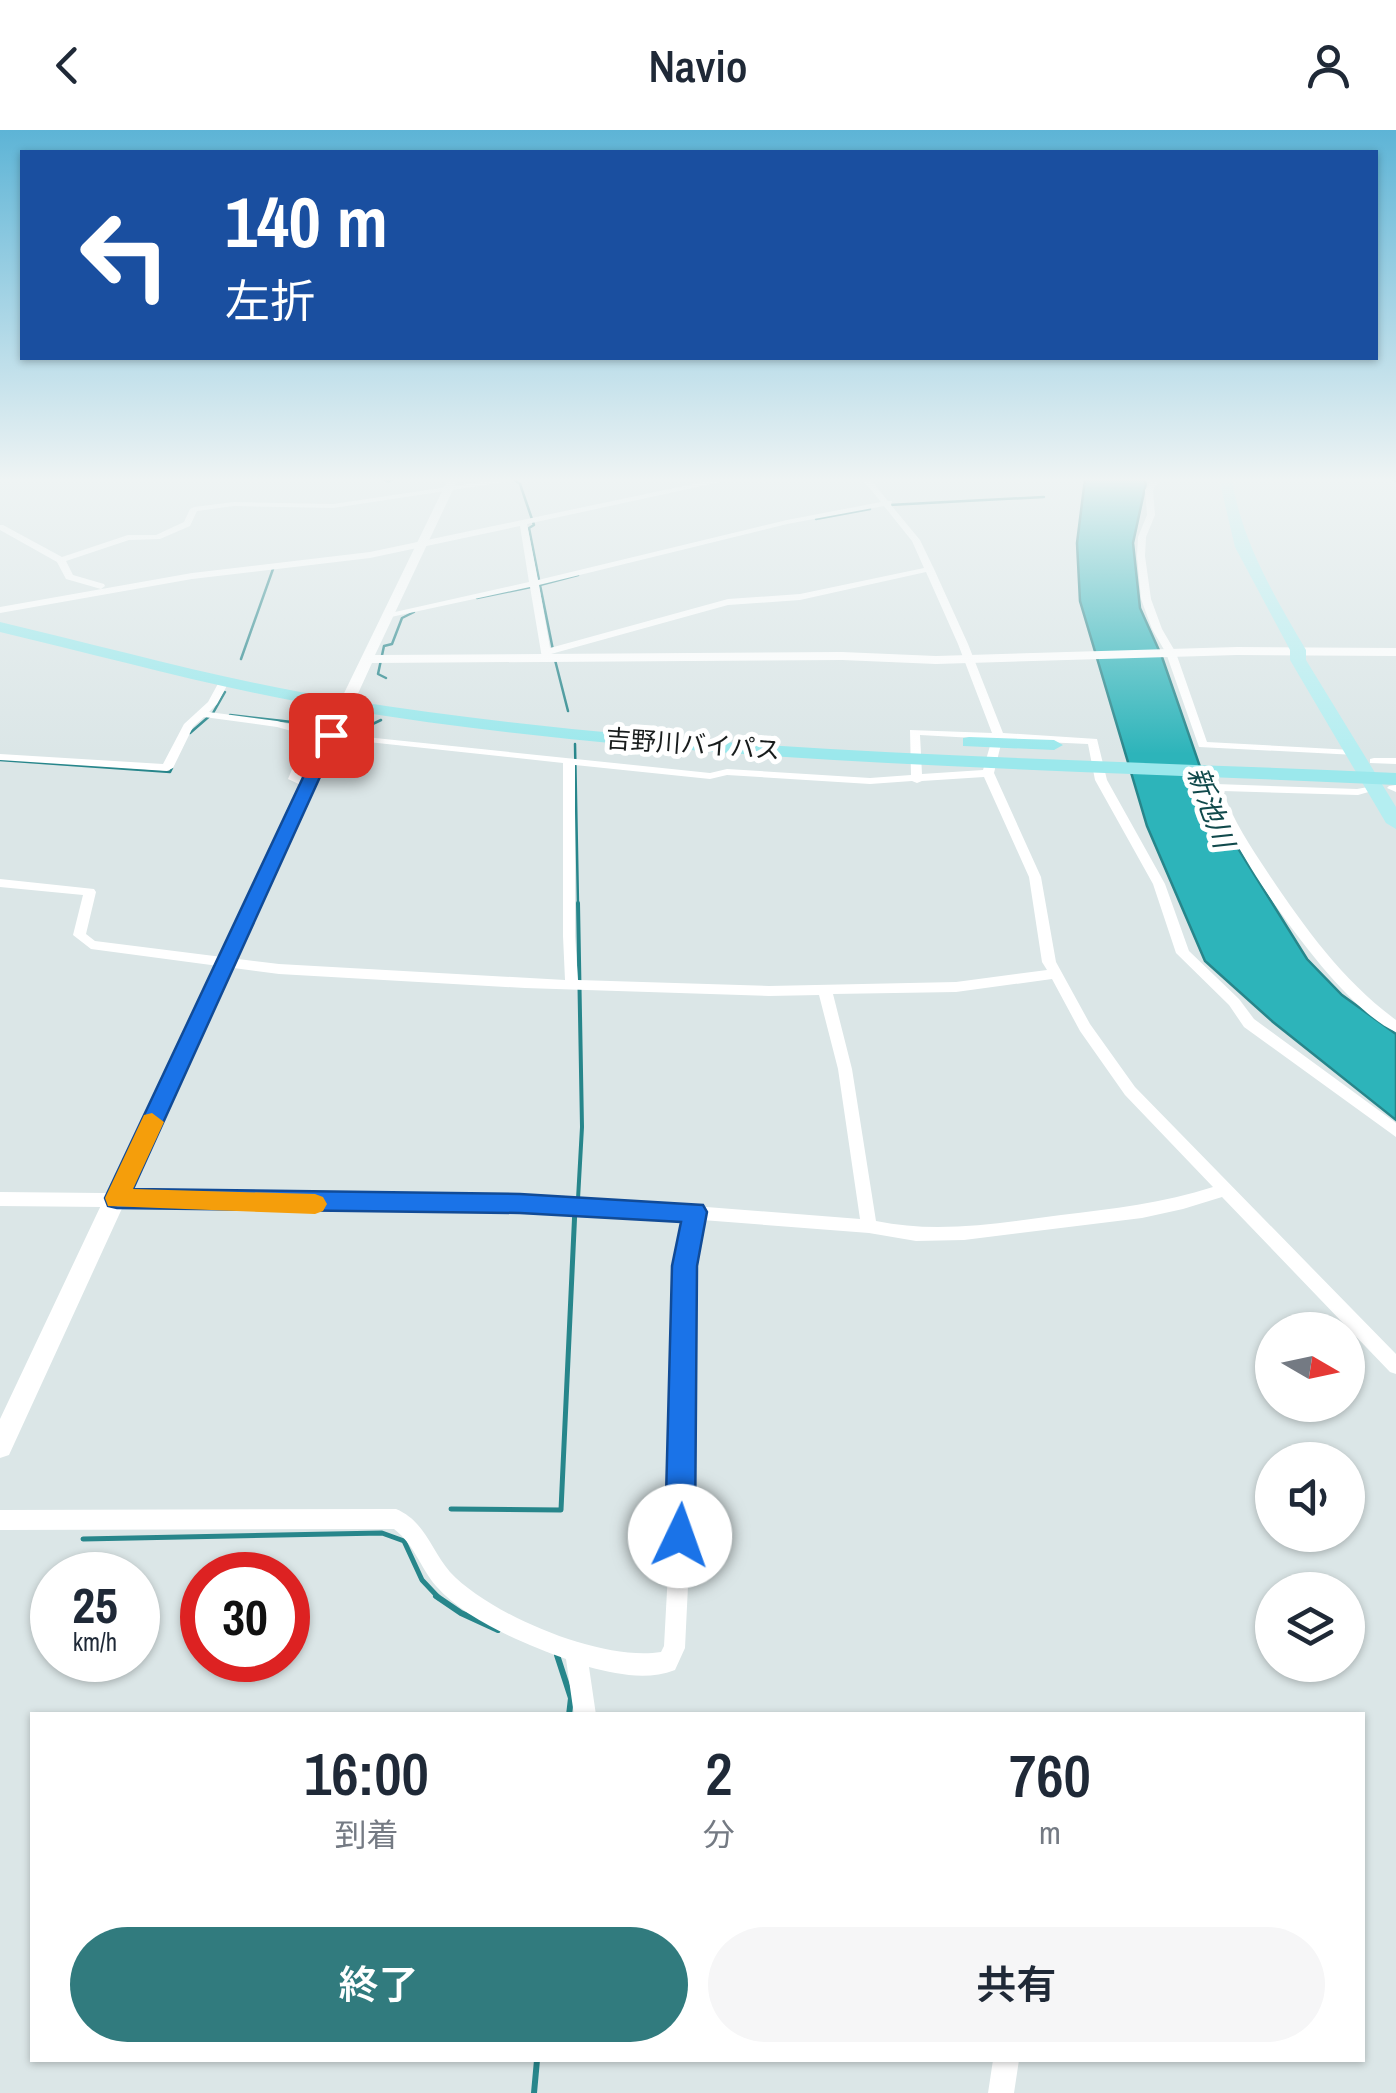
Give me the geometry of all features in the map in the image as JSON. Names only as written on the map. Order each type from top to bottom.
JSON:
[{"type":"highway","name":"吉野川バイパス","points":[[0,612],[350,698],[580,724],[869,743],[914,750]]},
{"type":"highway","name":"吉野川バイパス","points":[[0,626],[225,680],[624,739],[807,752],[914,750]]},
{"type":"highway","points":[[914,750],[1006,742],[1396,762]]},
{"type":"highway","points":[[914,750],[1231,778],[1393,785]]},
{"type":"highway","points":[[914,750],[1393,785]]},
{"type":"main road","points":[[1253,571],[1298,650],[1298,660],[1361,758],[1393,785],[1396,823]]},
{"type":"street","points":[[66,571],[69,577],[101,585],[101,590]]},
{"type":"street","points":[[0,612],[101,590],[250,571]]},
{"type":"street","points":[[0,1446],[307,784],[411,571]]},
{"type":"street","points":[[532,571],[547,654]]},
{"type":"street","points":[[391,614],[588,571]]},
{"type":"street","points":[[547,654],[717,604],[800,597],[923,571]]},
{"type":"street","points":[[931,571],[998,735],[988,773],[1035,877],[1042,902],[1045,950],[1055,974],[1111,1068],[1396,1366]]},
{"type":"street","points":[[1144,571],[1151,616],[1202,745],[1361,758]]},
{"type":"street","points":[[368,659],[547,654],[968,658],[1298,650],[1396,652]]},
{"type":"street","points":[[0,757],[167,768],[188,726],[205,715],[225,680]]},
{"type":"street","points":[[205,715],[277,724],[312,733],[294,779],[307,784]]},
{"type":"street","points":[[917,780],[914,732],[1093,740],[1101,780],[1158,884],[1184,953],[1192,964],[1234,1002],[1249,1023],[1396,1131]]},
{"type":"street","points":[[331,735],[710,776],[727,772],[834,781],[917,780],[988,773]]},
{"type":"street","points":[[569,760],[568,936],[572,984]]},
{"type":"street","points":[[1393,785],[1358,792],[1216,787],[1239,838],[1309,945],[1349,990],[1396,1027]]},
{"type":"street","points":[[0,883],[90,892],[79,935],[91,945],[279,968],[572,984],[824,991],[956,987],[1055,974]]},
{"type":"street","points":[[824,991],[845,1069],[869,1226]]},
{"type":"street","points":[[0,1199],[520,1204],[695,1212],[869,1226],[892,1232],[973,1233],[1148,1212],[1224,1190]]},
{"type":"street","points":[[0,1520],[396,1519],[413,1527],[434,1568],[450,1586],[492,1614],[600,1660],[654,1667],[667,1662],[674,1648],[684,1461],[685,1266],[695,1212]]},
{"type":"street","points":[[576,1652],[585,1712]]},
{"type":"street","points":[[1001,2093],[1006,2062]]},
{"type":"water","name":"新池川","points":[[1078,571],[1136,571],[1140,608],[1162,657],[1216,813],[1307,959],[1342,995],[1396,1034],[1396,1120],[1273,1022],[1205,961],[1147,826],[1080,601]]},
{"type":"waterway","points":[[241,659],[272,571]]},
{"type":"waterway","points":[[537,571],[540,585]]},
{"type":"waterway","points":[[540,585],[578,575]]},
{"type":"waterway","points":[[540,585],[553,650]]},
{"type":"waterway","points":[[477,598],[531,587]]},
{"type":"waterway","points":[[386,678],[378,674],[384,646],[392,644],[402,618],[414,612]]},
{"type":"waterway","points":[[555,660],[568,711]]},
{"type":"waterway","points":[[190,733],[213,713],[225,692]]},
{"type":"waterway","points":[[230,715],[310,724]]},
{"type":"waterway","points":[[347,731],[354,733],[381,720]]},
{"type":"waterway","points":[[575,744],[578,905]]},
{"type":"waterway","points":[[0,760],[170,772],[172,768]]},
{"type":"waterway","points":[[578,903],[582,1127],[578,1199]]},
{"type":"waterway","points":[[451,1509],[561,1510],[575,1208]]},
{"type":"waterway","points":[[83,1539],[382,1533],[404,1541],[422,1580],[439,1598]]},
{"type":"waterway","points":[[436,1596],[498,1630]]},
{"type":"waterway","points":[[557,1655],[571,1698],[569,1712]]},
{"type":"waterway","points":[[534,2093],[537,2062]]},
{"type":"slow traffic","points":[[152,1122],[117,1198],[315,1204]]},
{"type":"route","points":[[331,735],[117,1198],[309,1204],[592,1205],[695,1212],[685,1266],[680,1536]]}]
